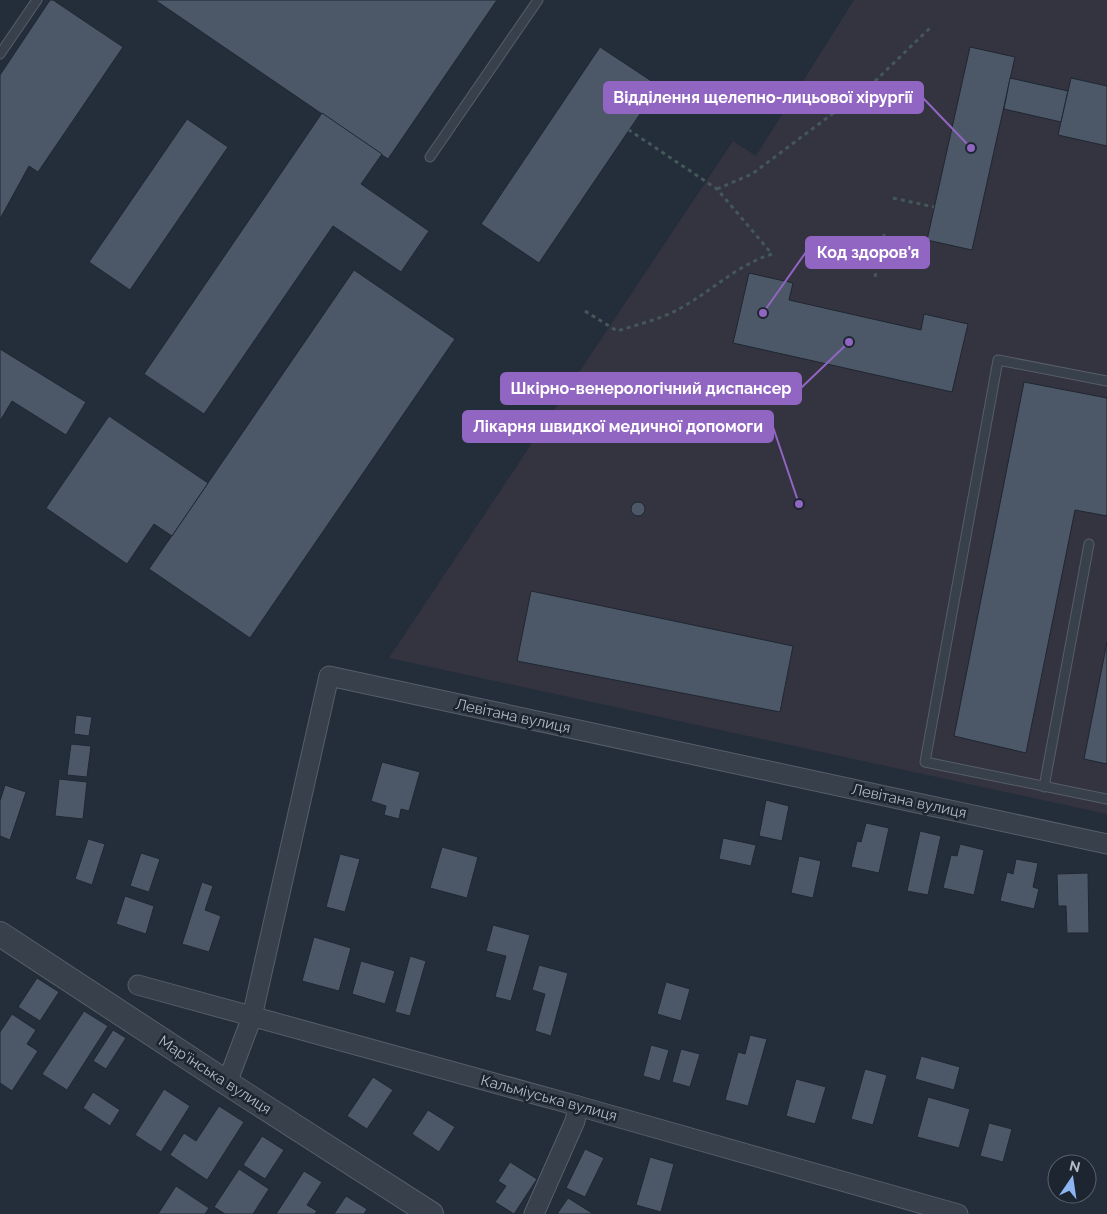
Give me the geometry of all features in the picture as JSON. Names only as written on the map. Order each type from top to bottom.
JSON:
[{"type":"street","name":"Левітана вулиця","points":[[227,1084],[252,1017],[329,676],[1107,844]]},
{"type":"street","name":"Мар'їнська вулиця","points":[[0,934],[227,1084],[431,1214]]},
{"type":"street","name":"Кальміуська вулиця","points":[[138,985],[578,1106],[958,1214]]},
{"type":"street","points":[[534,1214],[575,1121],[578,1106]]},
{"type":"lane","points":[[0,54],[37,0]]},
{"type":"lane","points":[[430,158],[538,0]]},
{"type":"lane","points":[[1107,381],[998,360],[925,762],[1107,799]]},
{"type":"lane","points":[[1044,786],[1089,544]]},
{"type":"path","points":[[717,189],[752,174],[871,85],[932,26]]},
{"type":"path","points":[[586,311],[617,331],[677,310],[740,267],[772,254],[717,189],[629,130]]},
{"type":"path","points":[[893,198],[934,207]]},
{"type":"path","points":[[875,277],[886,230]]},
{"type":"shaded area","points":[[854,0],[1107,0],[1107,814],[389,658],[733,141],[756,156]]},
{"type":"building","points":[[50,0],[53,0],[123,47],[38,172],[29,166],[0,219],[0,75]]},
{"type":"building","points":[[155,0],[497,0],[388,159]]},
{"type":"building","points":[[600,47],[659,86],[539,263],[481,224]]},
{"type":"building","points":[[970,47],[1015,57],[972,250],[927,240]]},
{"type":"building","points":[[1010,78],[1068,91],[1061,122],[1004,109]]},
{"type":"building","points":[[1071,78],[1107,86],[1107,146],[1058,135]]},
{"type":"building","points":[[322,113],[382,154],[361,184],[429,231],[401,272],[333,226],[204,414],[144,374]]},
{"type":"building","points":[[187,119],[228,147],[130,290],[89,262]]},
{"type":"building","points":[[354,270],[455,339],[250,638],[149,569]]},
{"type":"building","points":[[749,273],[793,283],[789,300],[921,330],[924,314],[968,324],[952,392],[733,343]]},
{"type":"building","points":[[0,349],[86,402],[66,435],[12,401],[0,421]]},
{"type":"building","points":[[1024,382],[1107,398],[1107,516],[1075,510],[1026,753],[954,736]]},
{"type":"building","points":[[109,416],[208,483],[172,536],[154,524],[127,564],[46,508]]},
{"type":"building","points":[[638,502],[643,504],[645,509],[643,514],[638,516],[633,514],[631,509],[633,504]]},
{"type":"building","points":[[531,591],[793,646],[780,712],[517,661]]},
{"type":"building","points":[[1107,642],[1107,764],[1084,759]]},
{"type":"building","points":[[76,715],[92,717],[89,736],[74,734]]},
{"type":"building","points":[[71,744],[91,746],[87,777],[67,775]]},
{"type":"building","points":[[382,762],[420,772],[409,811],[401,809],[399,819],[384,815],[386,806],[371,801]]},
{"type":"building","points":[[59,779],[87,782],[83,819],[55,816]]},
{"type":"building","points":[[5,785],[26,792],[10,840],[0,836],[0,801]]},
{"type":"building","points":[[766,800],[789,806],[782,841],[759,836]]},
{"type":"building","points":[[866,823],[889,828],[879,873],[851,867],[857,841],[861,842]]},
{"type":"building","points":[[920,831],[941,836],[928,895],[907,891]]},
{"type":"building","points":[[723,838],[756,845],[751,866],[719,859]]},
{"type":"building","points":[[88,839],[105,844],[92,885],[75,879]]},
{"type":"building","points":[[960,844],[984,850],[974,895],[943,888],[951,855],[957,856]]},
{"type":"building","points":[[442,847],[478,857],[467,898],[430,888]]},
{"type":"building","points":[[141,853],[160,859],[149,892],[130,886]]},
{"type":"building","points":[[340,854],[360,859],[345,912],[326,907]]},
{"type":"building","points":[[799,856],[821,861],[813,898],[791,893]]},
{"type":"building","points":[[1016,859],[1038,863],[1033,887],[1039,889],[1034,909],[1000,901],[1007,872],[1013,874]]},
{"type":"building","points":[[1088,873],[1089,933],[1067,933],[1066,906],[1058,906],[1057,874]]},
{"type":"building","points":[[202,882],[213,886],[205,910],[221,916],[209,952],[182,944]]},
{"type":"building","points":[[125,896],[154,906],[146,934],[116,924]]},
{"type":"building","points":[[493,925],[530,935],[511,1001],[495,997],[506,956],[486,951]]},
{"type":"building","points":[[314,937],[351,948],[339,991],[302,981]]},
{"type":"building","points":[[410,956],[426,961],[410,1016],[395,1012]]},
{"type":"building","points":[[361,961],[395,971],[385,1004],[352,994]]},
{"type":"building","points":[[539,965],[568,973],[551,1036],[535,1031],[545,994],[532,990]]},
{"type":"building","points":[[37,978],[59,992],[40,1021],[18,1007]]},
{"type":"building","points":[[666,982],[690,989],[681,1021],[657,1014]]},
{"type":"building","points":[[84,1011],[108,1026],[67,1090],[42,1074]]},
{"type":"building","points":[[12,1014],[36,1030],[27,1044],[38,1051],[12,1091],[0,1083],[0,1032]]},
{"type":"building","points":[[113,1030],[126,1038],[106,1069],[93,1061]]},
{"type":"building","points":[[750,1035],[767,1039],[748,1106],[725,1100],[738,1052],[745,1054]]},
{"type":"building","points":[[651,1045],[669,1050],[660,1081],[643,1076]]},
{"type":"building","points":[[681,1049],[700,1054],[690,1087],[672,1082]]},
{"type":"building","points":[[921,1056],[960,1067],[954,1090],[915,1079]]},
{"type":"building","points":[[865,1069],[887,1075],[873,1125],[851,1119]]},
{"type":"building","points":[[373,1077],[393,1090],[367,1129],[347,1116]]},
{"type":"building","points":[[796,1079],[826,1087],[815,1124],[786,1116]]},
{"type":"building","points":[[164,1089],[190,1106],[161,1152],[135,1135]]},
{"type":"building","points":[[93,1092],[120,1110],[110,1126],[83,1108]]},
{"type":"building","points":[[928,1097],[970,1109],[959,1148],[917,1137]]},
{"type":"building","points":[[219,1106],[244,1122],[207,1180],[170,1155],[184,1133],[196,1141]]},
{"type":"building","points":[[428,1110],[455,1127],[439,1152],[412,1134]]},
{"type":"building","points":[[989,1123],[1012,1129],[1003,1162],[980,1156]]},
{"type":"building","points":[[262,1136],[284,1150],[265,1179],[243,1165]]},
{"type":"building","points":[[585,1149],[604,1158],[585,1197],[566,1188]]},
{"type":"building","points":[[650,1157],[674,1164],[661,1212],[636,1205]]},
{"type":"building","points":[[510,1162],[537,1179],[514,1214],[495,1202],[506,1186],[498,1181]]},
{"type":"building","points":[[239,1169],[269,1189],[253,1214],[225,1214],[214,1207]]},
{"type":"building","points":[[304,1171],[322,1182],[307,1205],[317,1211],[315,1214],[276,1214]]},
{"type":"building","points":[[176,1186],[209,1208],[205,1214],[158,1214]]},
{"type":"building","points":[[346,1196],[367,1209],[364,1214],[334,1214]]},
{"type":"building","points":[[568,1198],[592,1213],[557,1214]]},
{"type":"place","name":"Відділення щелепно-лицьової хірургії","points":[[971,148]]},
{"type":"place","name":"Код здоров'я","points":[[763,313]]},
{"type":"place","name":"Шкірно-венерологічний диспансер","points":[[849,342]]},
{"type":"place","name":"Лікарня швидкої медичної допомоги","points":[[799,504]]}]
